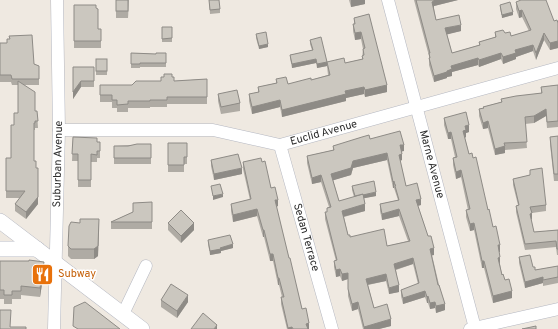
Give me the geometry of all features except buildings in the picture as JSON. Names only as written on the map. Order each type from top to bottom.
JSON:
[{"type":"street","name":"Suburban Avenue","points":[[54,329],[59,130],[57,0]]},
{"type":"street","name":"Marne Avenue","points":[[388,0],[472,328]]},
{"type":"street","name":"Euclid Avenue","points":[[59,130],[213,130],[280,145],[416,106],[558,68]]},
{"type":"street","name":"Sedan Terrace","points":[[280,145],[332,329]]},
{"type":"street","points":[[0,221],[142,329]]},
{"type":"street","points":[[0,249],[37,249]]},
{"type":"street","points":[[123,314],[146,266]]},
{"type":"street","points":[[472,328],[558,309]]},
{"type":"place","name":"Subway","points":[[42,274]]}]
